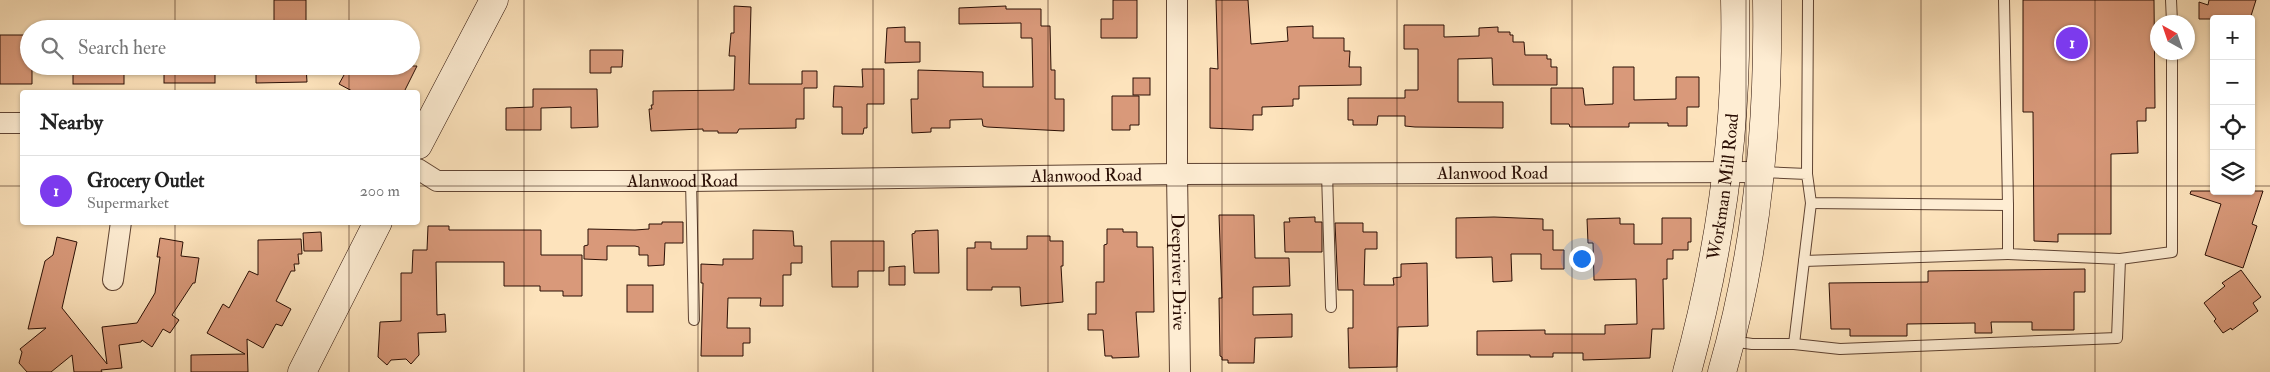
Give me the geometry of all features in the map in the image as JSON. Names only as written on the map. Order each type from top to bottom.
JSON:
[{"type":"main road","points":[[420,141],[494,0]]},
{"type":"main road","name":"Workman Mill Road","points":[[1687,372],[1713,263],[1726,172],[1732,103],[1735,0]]},
{"type":"main road","name":"Workman Mill Road","points":[[1722,372],[1731,341],[1748,261],[1760,172],[1766,98],[1767,0]]},
{"type":"main road","points":[[302,372],[376,225]]},
{"type":"street","name":"Deepriver Drive","points":[[1177,0],[1180,372]]},
{"type":"street","points":[[0,123],[20,124]]},
{"type":"street","name":"Alanwood Road","points":[[420,170],[437,181],[691,181],[1177,174],[1760,172]]},
{"type":"street","points":[[113,280],[121,225]]},
{"type":"lane","points":[[1794,344],[1811,203],[1807,174],[1808,0]]},
{"type":"lane","points":[[2004,0],[2008,254]]},
{"type":"lane","points":[[2172,0],[2172,15]]},
{"type":"lane","points":[[1804,260],[2008,254],[2120,259],[2172,252],[2172,60]]},
{"type":"lane","points":[[1760,172],[1807,174]]},
{"type":"lane","points":[[1328,173],[1331,306]]},
{"type":"lane","points":[[691,181],[694,320]]},
{"type":"lane","points":[[1811,203],[2008,204]]},
{"type":"lane","points":[[1731,341],[1752,344],[1794,344],[1840,348],[2117,338],[2120,259]]},
{"type":"building","points":[[274,0],[306,0],[306,20],[274,20]]},
{"type":"building","points":[[1113,0],[1137,0],[1137,38],[1101,38],[1101,19],[1113,19]]},
{"type":"building","points":[[1216,0],[1248,0],[1251,44],[1288,41],[1287,27],[1313,26],[1313,38],[1344,38],[1344,51],[1350,51],[1349,67],[1361,67],[1361,85],[1299,86],[1299,99],[1293,99],[1293,106],[1262,107],[1262,115],[1253,115],[1253,130],[1210,128],[1210,68],[1218,69]]},
{"type":"building","points":[[2023,0],[2154,0],[2154,15],[2150,15],[2150,60],[2155,60],[2155,108],[2146,108],[2146,121],[2137,121],[2138,153],[2111,154],[2111,234],[2058,234],[2058,242],[2034,241],[2033,112],[2023,112]]},
{"type":"building","points":[[2209,0],[2256,0],[2251,15],[2210,15],[2210,19],[2199,19],[2199,2],[2208,5]]},
{"type":"building","points":[[734,6],[751,7],[749,84],[802,84],[802,71],[817,71],[817,88],[804,88],[804,119],[796,119],[796,128],[739,129],[737,133],[718,133],[718,131],[703,131],[703,129],[651,131],[649,109],[652,109],[651,105],[653,105],[653,91],[734,90],[735,56],[729,56],[731,33],[734,33]]},
{"type":"building","points":[[1006,6],[1006,9],[1041,9],[1041,26],[1050,26],[1051,70],[1055,70],[1055,99],[1064,99],[1064,131],[987,127],[983,126],[982,119],[950,120],[950,128],[931,128],[931,132],[912,133],[911,99],[918,99],[918,70],[983,72],[983,87],[1033,87],[1032,38],[1021,38],[1021,23],[959,24],[959,8]]},
{"type":"building","points":[[1404,25],[1444,25],[1444,37],[1479,36],[1479,28],[1498,27],[1498,32],[1510,32],[1510,35],[1513,35],[1513,42],[1524,42],[1525,55],[1547,55],[1547,59],[1551,59],[1551,67],[1557,67],[1557,85],[1493,85],[1492,58],[1458,59],[1458,102],[1503,102],[1503,128],[1405,126],[1405,116],[1378,116],[1377,125],[1353,125],[1353,120],[1348,120],[1348,98],[1405,98],[1405,90],[1418,90],[1418,49],[1404,49]]},
{"type":"building","points":[[905,27],[905,42],[920,42],[920,62],[885,63],[887,28]]},
{"type":"building","points":[[0,35],[20,35],[20,75],[32,75],[32,84],[0,84]]},
{"type":"building","points":[[590,50],[623,50],[622,67],[611,67],[611,73],[590,73]]},
{"type":"building","points":[[1613,67],[1634,67],[1634,100],[1676,99],[1676,77],[1699,77],[1699,107],[1687,107],[1687,126],[1668,126],[1668,123],[1629,123],[1629,127],[1570,127],[1569,124],[1551,124],[1551,88],[1583,88],[1585,105],[1613,104]]},
{"type":"building","points":[[862,69],[884,69],[884,104],[867,104],[867,128],[864,128],[863,134],[842,134],[842,107],[833,107],[834,86],[863,87]]},
{"type":"building","points":[[73,75],[124,75],[124,84],[73,84]]},
{"type":"building","points":[[164,75],[215,75],[215,83],[164,83]]},
{"type":"building","points":[[256,75],[307,75],[307,82],[256,83]]},
{"type":"building","points":[[344,75],[412,75],[405,90],[350,90],[339,84]]},
{"type":"building","points":[[1133,78],[1150,78],[1150,95],[1133,95]]},
{"type":"building","points":[[533,89],[597,89],[598,127],[571,128],[571,107],[541,108],[541,130],[506,130],[506,108],[533,107]]},
{"type":"building","points":[[1112,96],[1139,96],[1139,125],[1130,125],[1130,130],[1112,130]]},
{"type":"building","points":[[2191,191],[2210,191],[2210,195],[2255,195],[2255,191],[2263,191],[2252,224],[2257,226],[2243,268],[2205,255],[2221,204],[2190,194]]},
{"type":"building","points":[[1219,215],[1254,215],[1255,258],[1289,258],[1290,286],[1253,287],[1253,315],[1292,314],[1292,337],[1255,338],[1254,363],[1228,363],[1228,360],[1222,360],[1220,356],[1219,298],[1222,298]]},
{"type":"building","points":[[1315,217],[1315,222],[1322,222],[1322,252],[1285,252],[1284,222],[1290,222],[1289,218]]},
{"type":"building","points":[[1456,218],[1543,219],[1543,230],[1553,230],[1553,250],[1564,250],[1564,269],[1541,269],[1541,254],[1511,254],[1512,281],[1493,282],[1492,257],[1456,258]]},
{"type":"building","points":[[1620,218],[1620,224],[1634,224],[1634,244],[1662,244],[1662,218],[1691,218],[1691,242],[1688,242],[1688,250],[1673,250],[1673,259],[1667,259],[1667,279],[1663,279],[1664,329],[1652,329],[1650,358],[1583,360],[1583,353],[1553,353],[1553,357],[1477,355],[1477,331],[1545,330],[1545,334],[1605,334],[1605,325],[1637,324],[1636,279],[1594,280],[1593,243],[1588,243],[1587,219]]},
{"type":"building","points":[[662,222],[683,222],[683,243],[665,243],[664,265],[648,266],[648,255],[639,255],[639,247],[635,246],[607,246],[607,260],[584,259],[584,246],[588,245],[588,229],[649,229],[649,224],[662,224]]},
{"type":"building","points":[[1335,223],[1363,223],[1363,232],[1377,232],[1377,249],[1365,249],[1364,285],[1394,285],[1393,278],[1401,277],[1401,264],[1427,263],[1428,326],[1398,327],[1397,367],[1349,368],[1348,328],[1353,328],[1353,290],[1338,290]]},
{"type":"building","points":[[428,226],[449,226],[449,230],[541,230],[541,255],[582,255],[582,296],[563,296],[563,291],[540,291],[540,286],[504,286],[504,262],[436,262],[437,315],[445,314],[446,332],[418,333],[419,355],[411,364],[406,359],[391,360],[387,365],[378,357],[380,322],[401,321],[401,273],[412,273],[413,250],[427,250]]},
{"type":"building","points":[[1107,229],[1123,229],[1123,232],[1137,232],[1137,247],[1153,247],[1154,312],[1136,312],[1139,357],[1112,358],[1112,356],[1105,356],[1103,330],[1088,330],[1088,314],[1096,314],[1096,282],[1104,282],[1104,245],[1107,244]]},
{"type":"building","points":[[753,230],[793,231],[794,246],[802,246],[802,263],[791,263],[791,275],[783,275],[783,306],[760,306],[761,298],[728,298],[727,328],[750,328],[750,343],[743,343],[743,356],[701,356],[703,283],[701,283],[701,264],[723,265],[723,259],[753,259]]},
{"type":"building","points":[[938,230],[939,273],[914,273],[912,234],[915,231]]},
{"type":"building","points":[[321,232],[322,251],[304,251],[303,233]]},
{"type":"building","points":[[1027,236],[1050,236],[1050,241],[1063,241],[1063,266],[1061,266],[1063,302],[1021,306],[1020,287],[992,287],[992,290],[967,290],[967,248],[975,248],[975,242],[991,242],[991,249],[1027,249]]},
{"type":"building","points":[[57,237],[77,242],[62,308],[107,364],[102,327],[137,323],[155,293],[160,257],[157,257],[160,238],[183,242],[181,256],[199,258],[195,283],[193,283],[172,315],[179,320],[170,333],[163,329],[152,347],[142,340],[141,342],[119,345],[122,368],[101,370],[102,372],[74,372],[72,355],[51,372],[27,372],[19,363],[22,352],[20,349],[46,328],[28,329],[45,261],[53,255]]},
{"type":"building","points":[[301,239],[302,254],[298,254],[299,264],[294,264],[295,271],[291,271],[276,301],[291,309],[282,326],[276,324],[263,348],[247,339],[248,372],[191,372],[191,355],[245,354],[207,333],[223,304],[229,308],[249,271],[258,275],[258,240]]},
{"type":"building","points":[[831,241],[884,241],[884,271],[858,271],[858,287],[832,287]]},
{"type":"building","points":[[905,266],[905,285],[889,285],[889,267]]},
{"type":"building","points":[[2085,269],[2085,292],[2074,292],[2074,330],[2032,330],[2032,322],[1991,322],[1992,333],[1975,333],[1975,323],[1907,324],[1907,336],[1850,336],[1850,329],[1831,329],[1829,283],[1928,282],[1928,271]]},
{"type":"building","points":[[2241,270],[2261,297],[2253,303],[2258,311],[2232,330],[2231,328],[2223,333],[2214,321],[2216,319],[2204,303],[2225,286],[2222,283]]},
{"type":"building","points":[[627,285],[653,285],[653,312],[627,312]]},
{"type":"place","name":"Grocery Outlet","points":[[2072,43]]}]
